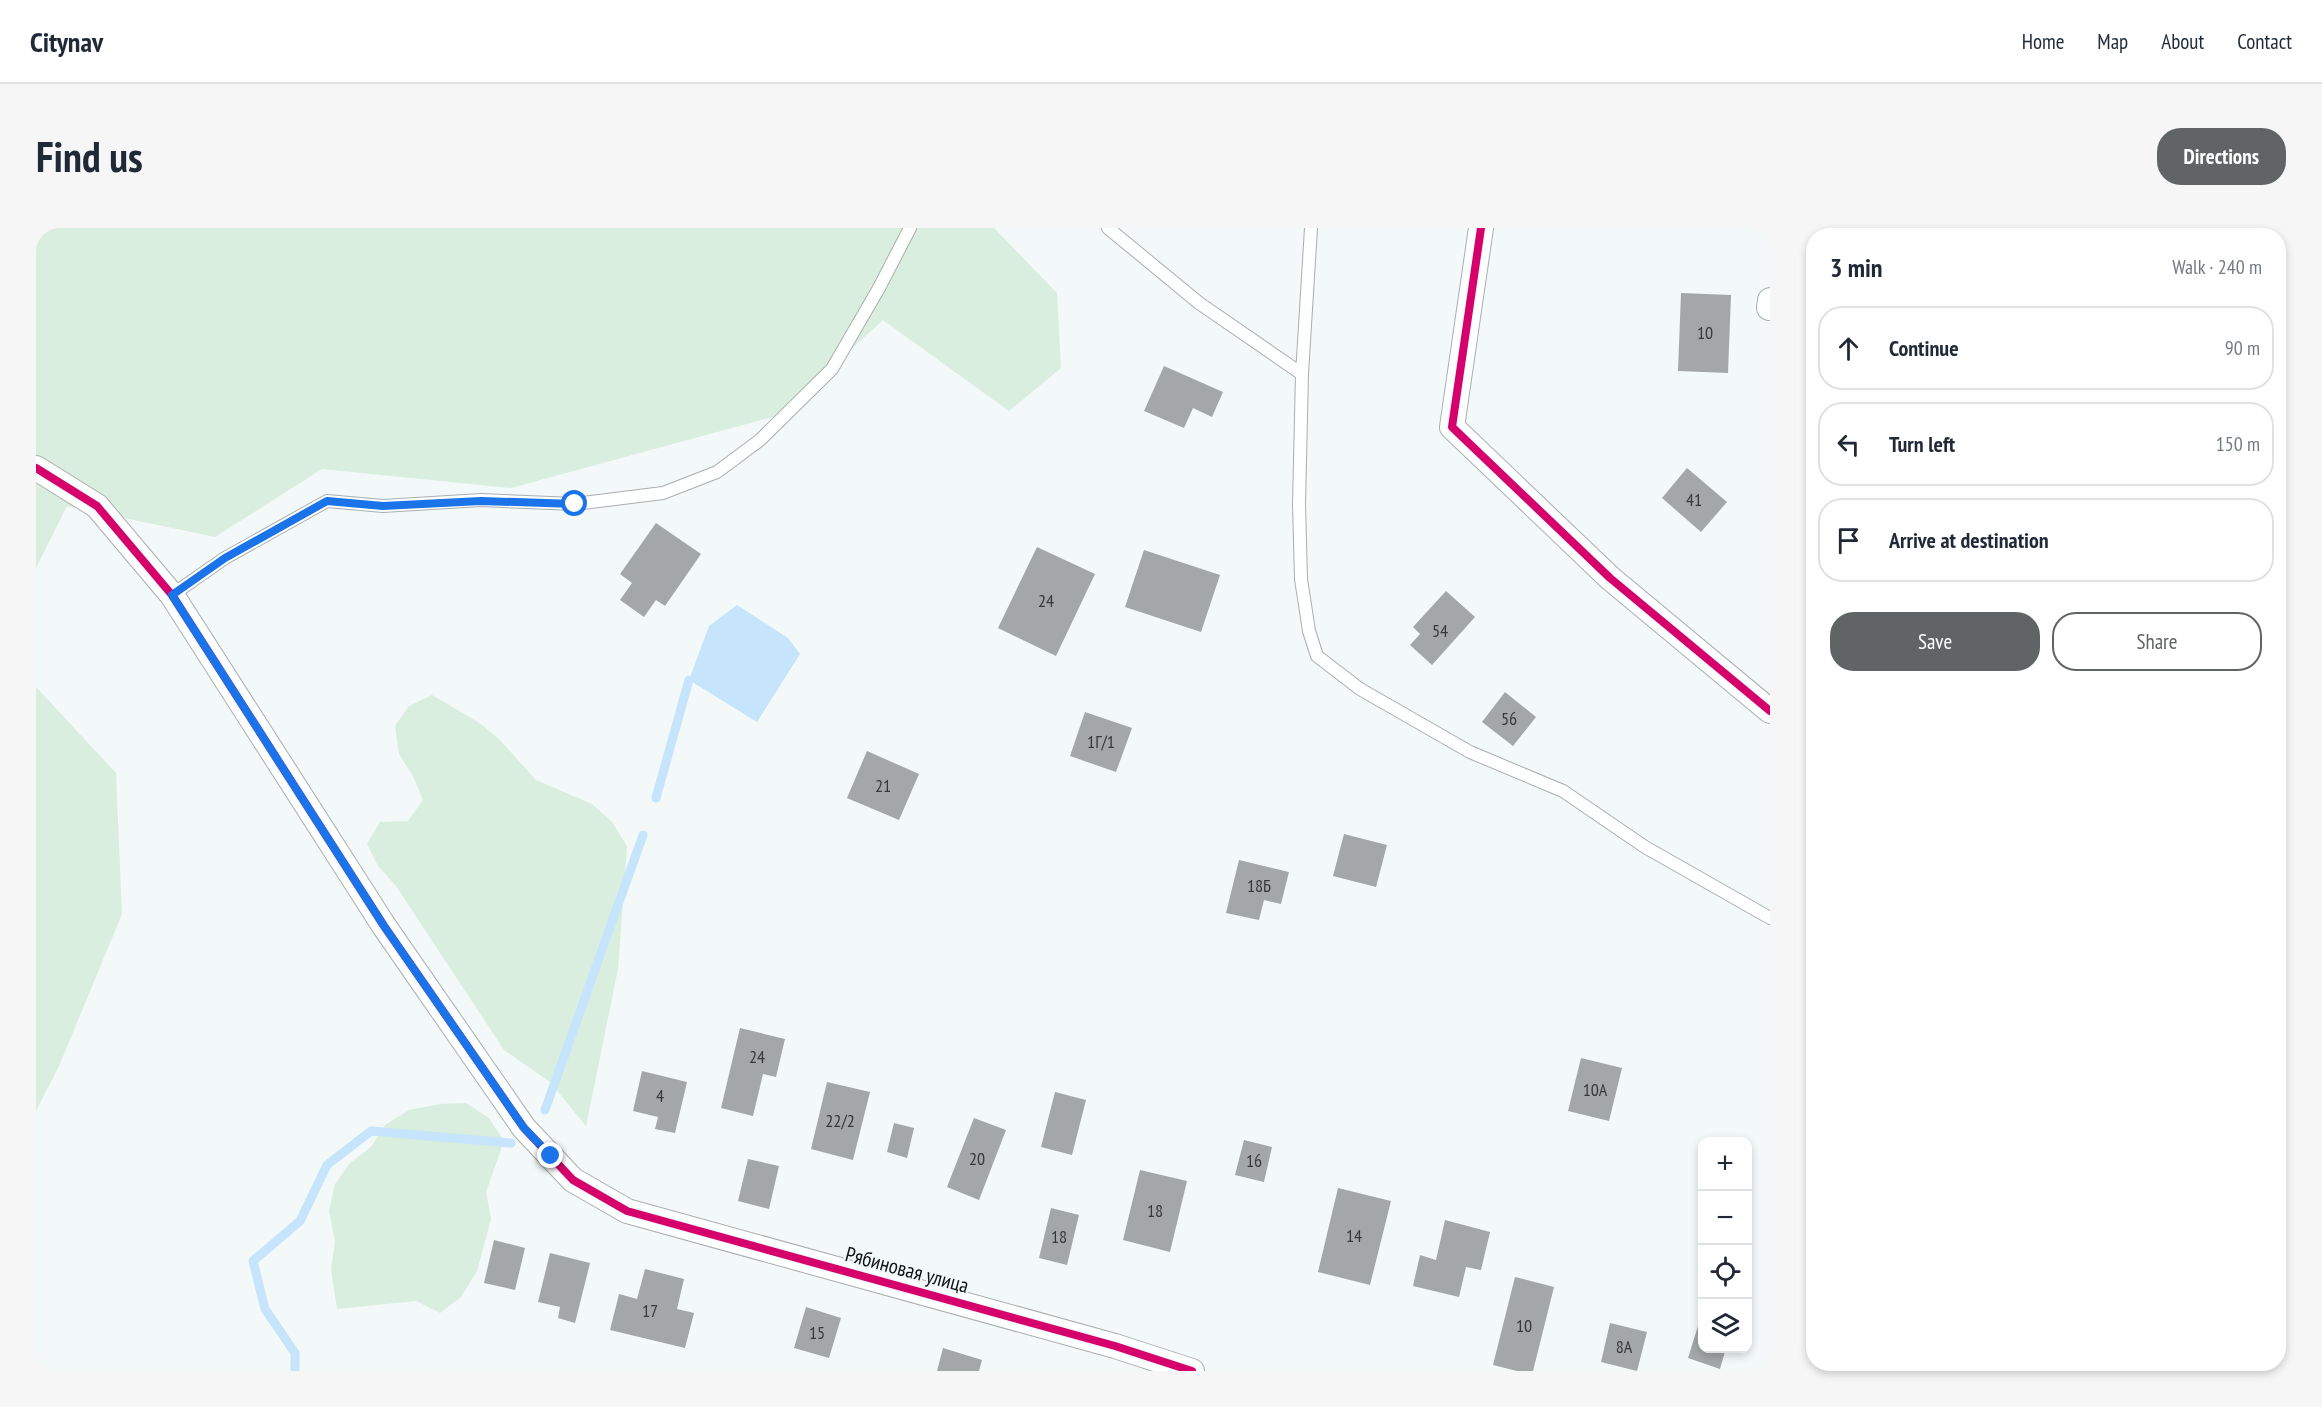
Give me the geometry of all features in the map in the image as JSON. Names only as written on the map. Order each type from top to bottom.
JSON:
[{"type":"street","points":[[1481,228],[1452,427],[1610,578],[1770,711]]},
{"type":"street","name":"Рябиновая улица","points":[[36,468],[97,506],[172,595],[384,926],[524,1128],[573,1180],[613,1205],[1114,1346],[1192,1371]]},
{"type":"lane","points":[[172,595],[225,558],[327,501],[383,506],[481,501],[575,504],[663,493],[717,471],[760,440],[832,369],[879,288],[910,228]]},
{"type":"lane","points":[[1108,228],[1199,303],[1302,374]]},
{"type":"lane","points":[[1311,228],[1302,374],[1299,504],[1301,579],[1309,632],[1317,656],[1360,689],[1470,752],[1563,791],[1645,846],[1770,918]]},
{"type":"green space","points":[[36,228],[994,228],[1057,293],[1061,368],[1009,411],[883,320],[780,415],[511,488],[322,469],[215,537],[67,506],[36,568]]},
{"type":"green space","points":[[36,687],[116,773],[122,914],[59,1066],[36,1111]]},
{"type":"green space","points":[[432,695],[478,722],[499,739],[536,780],[592,804],[612,822],[627,846],[618,969],[586,1126],[550,1082],[504,1050],[396,886],[378,866],[367,844],[380,822],[408,821],[423,800],[413,776],[399,754],[395,726],[409,706]]},
{"type":"green space","points":[[466,1103],[489,1118],[504,1141],[486,1192],[491,1219],[477,1271],[461,1297],[440,1313],[416,1301],[337,1309],[331,1269],[335,1242],[329,1211],[335,1184],[350,1163],[371,1147],[385,1125],[409,1110],[440,1104]]},
{"type":"water","points":[[737,605],[788,638],[800,654],[757,722],[689,680],[709,626]]},
{"type":"building","points":[[1681,293],[1731,295],[1728,373],[1678,371]]},
{"type":"building","points":[[1164,366],[1223,392],[1212,417],[1193,408],[1184,428],[1144,411]]},
{"type":"building","points":[[1687,468],[1727,502],[1701,532],[1662,498]]},
{"type":"building","points":[[656,523],[701,554],[665,606],[656,600],[644,617],[620,600],[632,583],[620,574]]},
{"type":"building","points":[[1037,547],[1095,574],[1056,656],[998,628]]},
{"type":"building","points":[[1144,550],[1220,575],[1201,632],[1125,607]]},
{"type":"building","points":[[1446,591],[1475,617],[1432,665],[1410,645],[1420,634],[1413,627]]},
{"type":"building","points":[[1505,692],[1536,717],[1513,746],[1482,722]]},
{"type":"building","points":[[1085,712],[1132,728],[1116,772],[1070,756]]},
{"type":"building","points":[[867,751],[919,774],[899,820],[847,798]]},
{"type":"building","points":[[1344,834],[1387,845],[1376,887],[1333,876]]},
{"type":"building","points":[[1239,860],[1289,872],[1281,904],[1264,900],[1259,920],[1226,913]]},
{"type":"building","points":[[740,1028],[785,1039],[776,1077],[763,1074],[753,1116],[721,1108]]},
{"type":"building","points":[[1581,1058],[1622,1068],[1609,1121],[1568,1111]]},
{"type":"building","points":[[642,1071],[687,1082],[675,1133],[655,1129],[658,1117],[633,1111]]},
{"type":"building","points":[[827,1082],[870,1092],[853,1160],[811,1149]]},
{"type":"building","points":[[1055,1092],[1086,1100],[1072,1155],[1041,1147]]},
{"type":"building","points":[[974,1118],[1006,1130],[979,1200],[947,1187]]},
{"type":"building","points":[[894,1123],[914,1128],[907,1158],[887,1152]]},
{"type":"building","points":[[1244,1140],[1272,1147],[1264,1182],[1235,1175]]},
{"type":"building","points":[[748,1159],[779,1166],[769,1209],[738,1201]]},
{"type":"building","points":[[1140,1170],[1187,1181],[1170,1252],[1123,1240]]},
{"type":"building","points":[[1338,1188],[1391,1201],[1370,1285],[1318,1272]]},
{"type":"building","points":[[1051,1208],[1079,1215],[1067,1265],[1039,1258]]},
{"type":"building","points":[[1445,1220],[1490,1232],[1481,1270],[1466,1267],[1459,1297],[1413,1286],[1420,1255],[1436,1260]]},
{"type":"building","points":[[494,1240],[525,1248],[515,1290],[484,1283]]},
{"type":"building","points":[[550,1253],[590,1263],[575,1323],[558,1318],[560,1307],[538,1302]]},
{"type":"building","points":[[645,1269],[684,1279],[677,1309],[694,1313],[685,1348],[610,1330],[619,1294],[637,1299]]},
{"type":"building","points":[[1515,1277],[1554,1287],[1533,1371],[1517,1371],[1493,1365]]},
{"type":"building","points":[[806,1307],[841,1318],[829,1358],[794,1348]]},
{"type":"building","points":[[1610,1323],[1647,1332],[1637,1371],[1601,1362]]},
{"type":"building","points":[[1698,1326],[1698,1353],[1725,1353],[1720,1369],[1688,1358]]},
{"type":"building","points":[[943,1348],[982,1360],[979,1371],[937,1371]]},
{"type":"waterway","points":[[656,798],[689,680]]},
{"type":"waterway","points":[[545,1110],[643,835]]},
{"type":"waterway","points":[[295,1371],[295,1353],[265,1309],[253,1261],[300,1221],[327,1165],[371,1131],[511,1143]]},
{"type":"cycle path","points":[[1481,228],[1452,427],[1610,578],[1770,711]]},
{"type":"cycle path","points":[[36,468],[97,506],[172,595],[384,926],[524,1128],[573,1180],[627,1211],[1115,1346],[1192,1371]]},
{"type":"route","points":[[551,1156],[524,1128],[384,926],[172,595],[225,558],[327,501],[383,506],[481,501],[575,504]]}]
